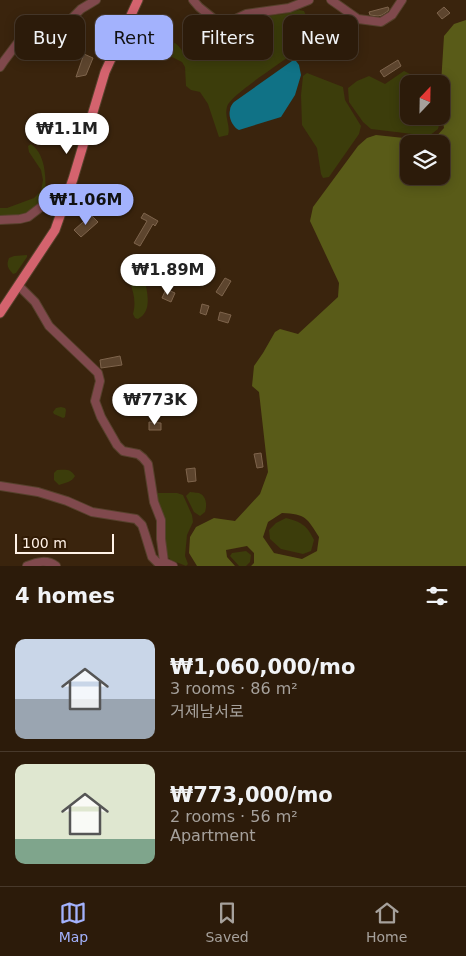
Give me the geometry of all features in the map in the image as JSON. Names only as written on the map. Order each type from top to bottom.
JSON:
[{"type":"main road","points":[[0,313],[55,230],[64,207],[105,72],[138,0]]},
{"type":"lane","points":[[0,67],[19,41],[26,36],[67,24],[81,9],[96,0]]},
{"type":"lane","points":[[194,0],[199,7],[214,18],[231,21],[246,14],[288,8],[309,0]]},
{"type":"lane","points":[[331,0],[358,19],[381,22],[392,15],[402,0]]},
{"type":"lane","points":[[0,220],[28,217],[45,206],[64,207]]},
{"type":"lane","points":[[19,286],[35,302],[49,326],[98,373],[100,381],[95,401],[116,445],[124,451],[138,454],[148,464],[154,502],[161,520],[164,562]]},
{"type":"lane","points":[[0,486],[38,492],[92,512],[136,519],[142,525],[146,534],[152,557],[158,562],[164,562],[173,566]]},
{"type":"lane","points":[[27,566],[37,562],[52,563],[56,566]]},
{"type":"shaded area","points":[[299,10],[304,11],[306,15],[283,15],[284,60],[244,89],[230,102],[226,111],[229,128],[228,135],[219,137],[208,104],[200,92],[191,90],[186,86],[185,67],[182,62],[173,58],[173,44],[179,46],[183,52],[183,60],[273,60],[273,15]]},
{"type":"shaded area","points":[[466,20],[466,566],[251,566],[254,563],[254,553],[247,546],[226,550],[227,557],[235,566],[197,566],[189,553],[190,537],[196,527],[214,518],[235,521],[260,494],[268,472],[259,392],[252,386],[254,366],[275,332],[280,329],[298,334],[338,297],[339,283],[310,221],[313,207],[358,146],[367,138],[376,135],[400,138],[400,185],[450,185],[450,135],[438,135],[444,128],[444,125],[450,125],[450,75],[442,75],[444,36],[454,24]],"holes":[[[282,513],[296,514],[305,518],[319,537],[317,551],[302,559],[274,553],[263,537],[268,522]]]},
{"type":"shaded area","points":[[404,71],[412,75],[400,75],[400,125],[439,125],[438,129],[430,135],[421,135],[371,129],[363,122],[349,102],[348,88],[357,81],[369,76],[385,84]]},
{"type":"shaded area","points":[[307,73],[343,87],[345,100],[361,126],[359,134],[329,177],[323,178],[317,148],[302,125],[301,95],[303,76]]},
{"type":"shaded area","points":[[31,144],[43,162],[46,201],[26,215],[0,217],[0,208],[7,208],[34,198],[41,191],[43,180],[41,170],[29,152],[28,146]]},
{"type":"shaded area","points":[[27,255],[16,273],[13,274],[8,267],[9,258]]},
{"type":"shaded area","points":[[140,275],[144,277],[148,300],[146,311],[138,319],[133,314],[134,298],[130,283],[132,279]]},
{"type":"shaded area","points":[[61,407],[66,410],[65,417],[63,418],[53,412],[56,408]]},
{"type":"shaded area","points":[[57,470],[69,471],[75,476],[70,481],[59,485],[54,480],[54,473]]},
{"type":"shaded area","points":[[190,492],[202,494],[205,499],[205,512],[200,516],[194,512],[186,496]]},
{"type":"shaded area","points":[[158,493],[177,493],[183,495],[192,515],[193,522],[187,535],[185,556],[188,564],[186,566],[168,557],[165,541],[165,519],[156,496]]},
{"type":"shaded area","points":[[286,518],[300,523],[309,531],[314,540],[311,551],[303,554],[281,549],[270,539],[269,530],[276,523]]},
{"type":"shaded area","points":[[246,551],[251,555],[250,562],[246,566],[239,566],[230,556],[232,553]]},
{"type":"water","points":[[292,61],[296,61],[299,65],[301,75],[295,95],[281,117],[237,129],[230,116],[230,109],[234,102]]},
{"type":"building","points":[[388,7],[388,11],[382,15],[370,15],[369,12]]},
{"type":"building","points":[[444,7],[450,13],[442,19],[437,13]]},
{"type":"building","points":[[85,54],[93,58],[86,75],[76,77],[82,60],[85,60]]},
{"type":"building","points":[[398,60],[401,66],[384,77],[380,71]]},
{"type":"building","points":[[123,201],[128,206],[119,216],[113,211]]},
{"type":"building","points":[[144,213],[158,221],[155,226],[153,224],[140,246],[134,243],[147,221],[141,218]]},
{"type":"building","points":[[91,215],[98,222],[81,237],[74,230]]},
{"type":"building","points":[[225,278],[231,281],[222,296],[216,292]]},
{"type":"building","points":[[166,289],[175,293],[171,302],[162,298]]},
{"type":"building","points":[[202,304],[209,306],[206,315],[200,313]]},
{"type":"building","points":[[220,312],[231,315],[228,323],[218,320]]},
{"type":"building","points":[[120,356],[122,365],[101,368],[100,360]]},
{"type":"building","points":[[149,422],[161,423],[161,430],[149,430]]},
{"type":"building","points":[[261,453],[263,467],[257,468],[254,454]]},
{"type":"building","points":[[195,468],[196,481],[188,482],[186,469]]}]
